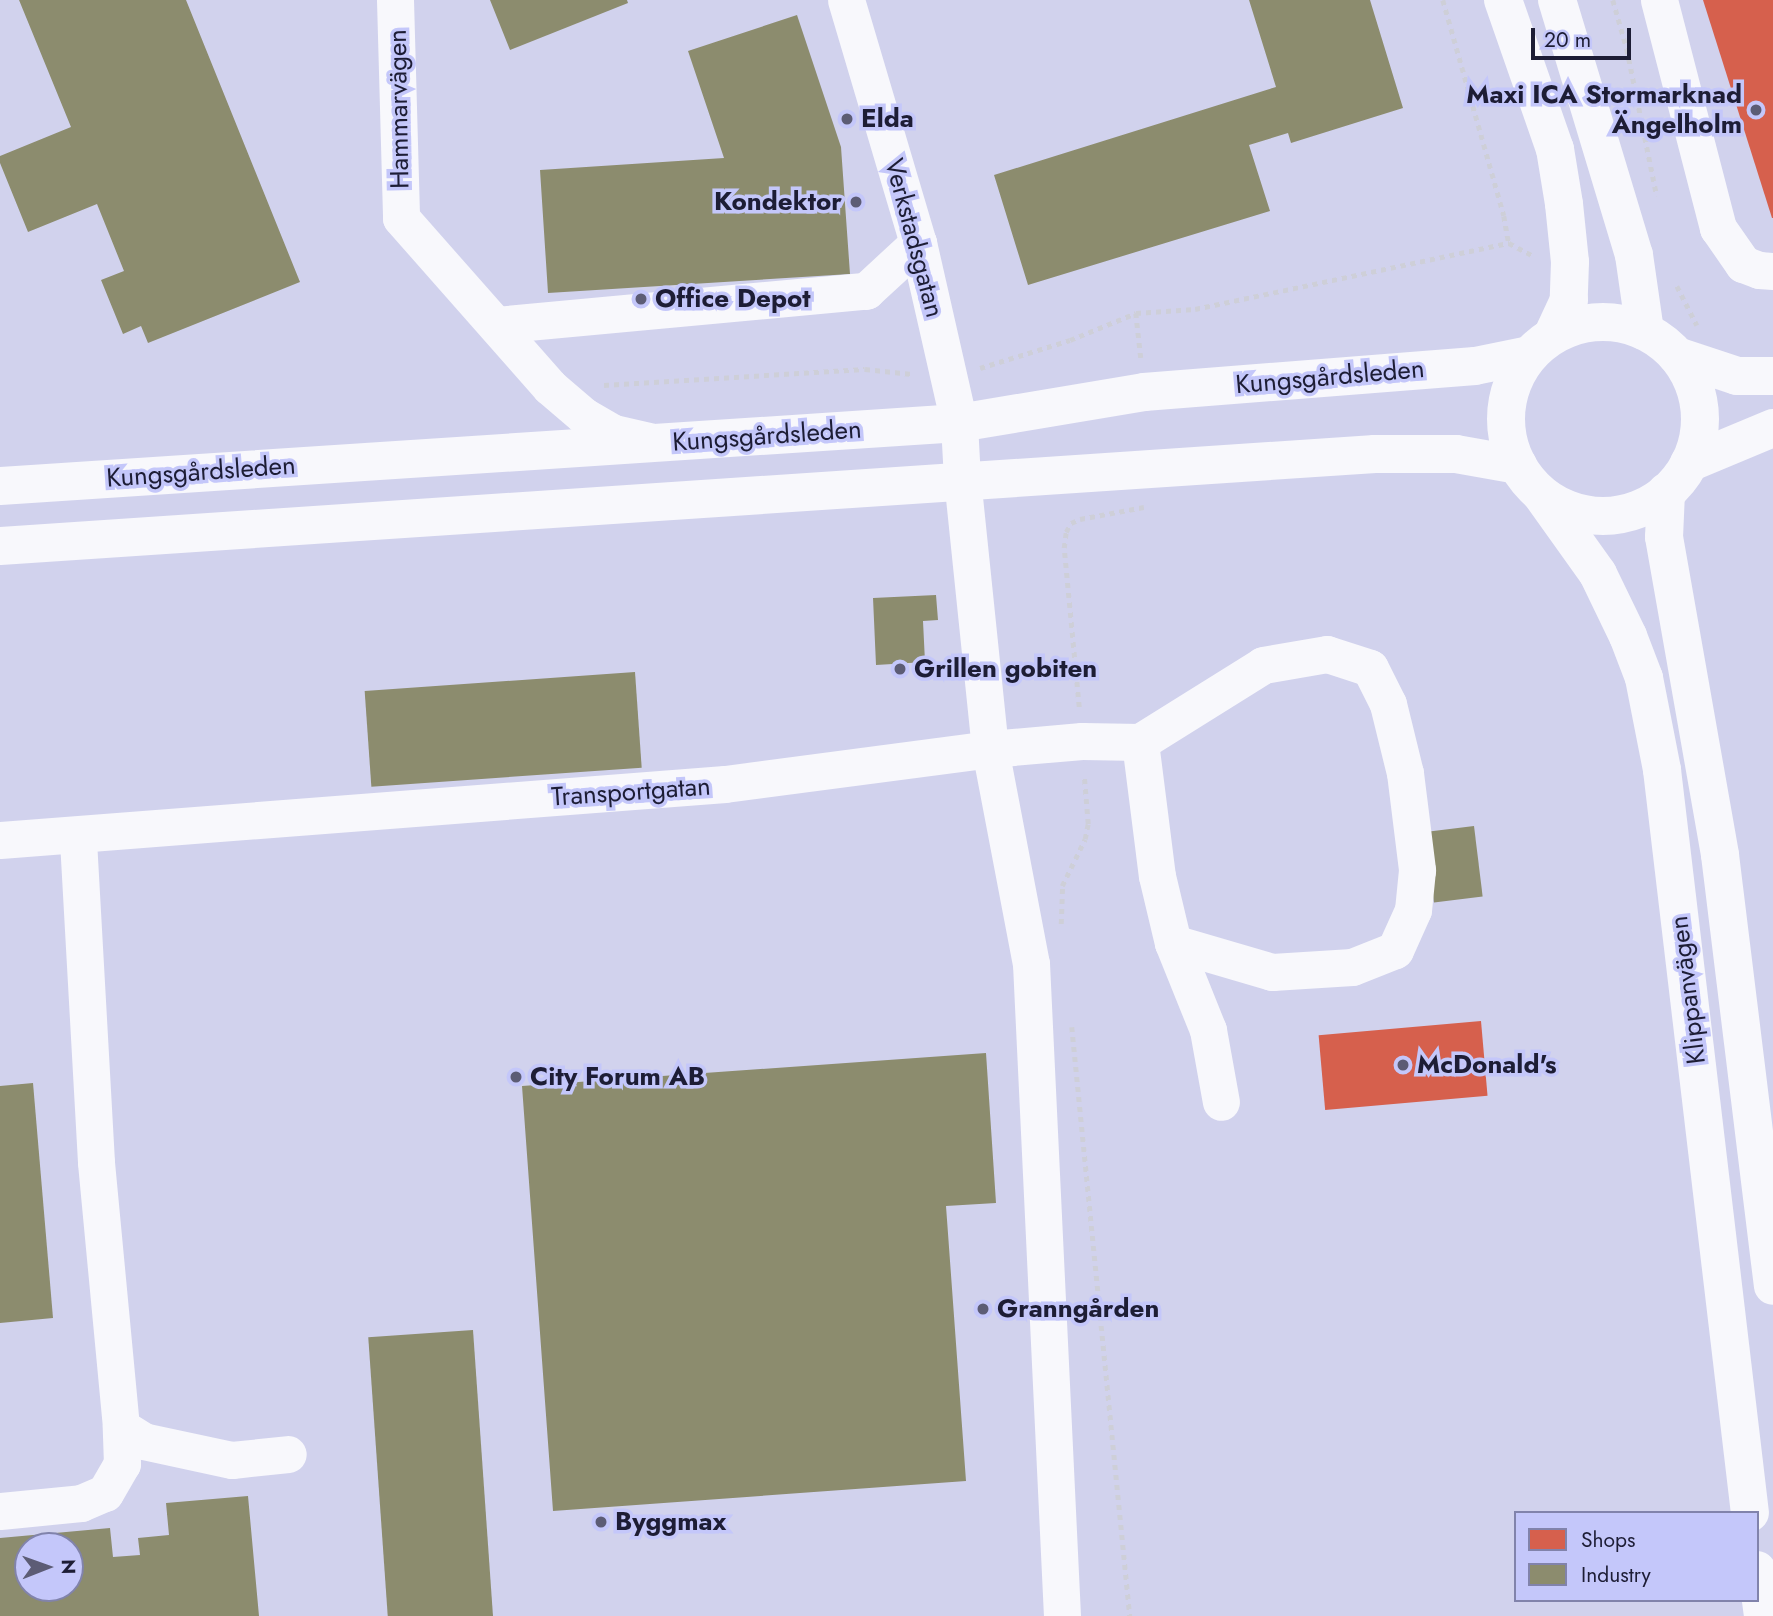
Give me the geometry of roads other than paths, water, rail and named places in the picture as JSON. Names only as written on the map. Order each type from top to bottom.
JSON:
[{"type":"main road","points":[[1503,0],[1555,149],[1570,261],[1569,300],[1541,345],[1513,382],[1507,403],[1507,435],[1518,465],[1541,494],[1568,509],[1599,516],[1630,512],[1678,478],[1773,428]]},
{"type":"main road","points":[[1557,0],[1633,255],[1645,331]]},
{"type":"main road","points":[[1541,345],[1575,326],[1598,321],[1622,324],[1645,331],[1677,356],[1737,376],[1773,376]]},
{"type":"main road","name":"Kungsgårdsleden","points":[[0,486],[959,424],[1144,392],[1475,366],[1541,345]]},
{"type":"main road","points":[[1677,356],[1692,380],[1700,408],[1698,436],[1678,478]]},
{"type":"main road","points":[[0,546],[962,479],[1150,471],[1375,454],[1456,454],[1518,465]]},
{"type":"main road","name":"Klippanvägen","points":[[1678,478],[1664,537],[1720,855],[1773,1286]]},
{"type":"main road","name":"Klippanvägen","points":[[1541,494],[1598,574],[1628,636],[1644,678],[1662,770],[1750,1511]]},
{"type":"main road","points":[[1759,1585],[1763,1616]]},
{"type":"street","name":"Hammarvägen","points":[[395,0],[401,218],[496,325]]},
{"type":"street","name":"Verkstadsgatan","points":[[846,0],[918,243],[959,424],[962,479]]},
{"type":"street","points":[[1659,0],[1718,228],[1743,264],[1759,271],[1773,271]]},
{"type":"street","points":[[496,325],[866,291],[918,243]]},
{"type":"street","points":[[496,325],[550,387],[584,416],[614,433],[659,443]]},
{"type":"street","points":[[962,479],[990,749],[1031,964],[1062,1616]]},
{"type":"street","points":[[1173,943],[1272,972],[1352,967],[1395,950],[1413,910],[1417,870],[1405,773],[1388,704],[1370,668],[1327,654],[1263,664],[1140,742],[1157,876],[1173,943],[1208,1030],[1221,1102]]},
{"type":"street","name":"Transportgatan","points":[[0,840],[725,784],[990,749],[1082,741],[1140,742]]},
{"type":"street","points":[[0,1511],[81,1503],[105,1493],[121,1464],[121,1427],[96,1162],[78,835]]},
{"type":"street","points":[[121,1427],[143,1441],[232,1460],[288,1454]]},
{"type":"place","name":"Maxi ICA Stormarknad Ängelholm","points":[[1756,110]]},
{"type":"place","name":"Elda","points":[[847,119]]},
{"type":"place","name":"Kondektor","points":[[856,202]]},
{"type":"place","name":"Office Depot","points":[[641,299]]},
{"type":"place","name":"Grillen gobiten","points":[[900,669]]},
{"type":"place","name":"McDonald's","points":[[1403,1065]]},
{"type":"place","name":"City Forum AB","points":[[516,1077]]},
{"type":"place","name":"Granngården","points":[[983,1309]]},
{"type":"place","name":"Byggmax","points":[[601,1522]]}]
